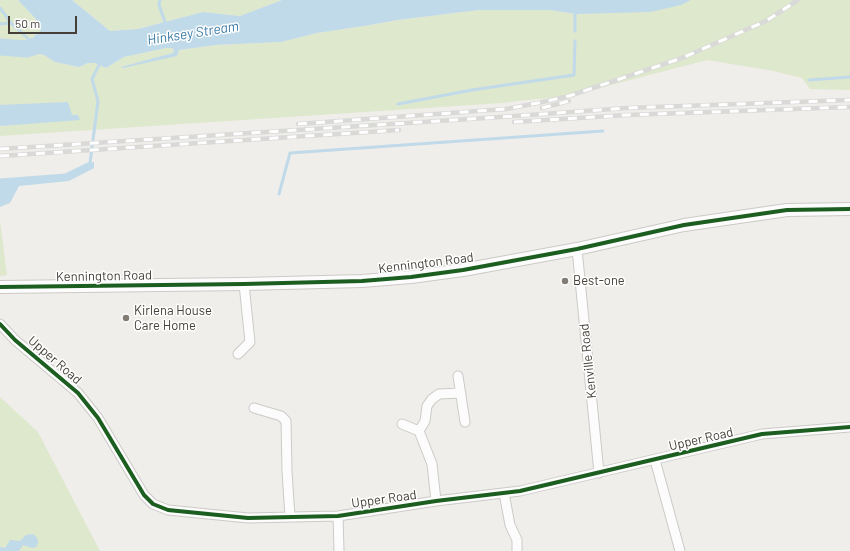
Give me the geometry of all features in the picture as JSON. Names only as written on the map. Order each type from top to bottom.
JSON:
[{"type":"street","name":"Kennington Road","points":[[0,287],[244,284],[362,281],[411,277],[463,270],[577,249],[684,225],[787,210],[850,209]]},
{"type":"street","name":"Kenville Road","points":[[577,249],[599,473]]},
{"type":"street","points":[[238,354],[250,342],[244,284]]},
{"type":"street","name":"Upper Road","points":[[0,324],[15,340],[82,398],[98,418],[144,495],[153,504],[168,510],[248,518],[338,516],[436,501],[520,491],[762,434],[850,427]]},
{"type":"street","points":[[458,376],[465,422]]},
{"type":"street","points":[[419,432],[425,421],[427,406],[432,399],[439,394],[461,393]]},
{"type":"street","points":[[254,408],[281,416],[286,421],[290,517]]},
{"type":"street","points":[[402,424],[419,432],[432,464],[436,501]]},
{"type":"street","points":[[655,460],[680,551]]},
{"type":"street","points":[[504,494],[510,524],[517,540],[517,551]]},
{"type":"street","points":[[338,516],[339,551]]},
{"type":"green space","points":[[0,0],[18,0],[36,19],[41,29],[28,45],[0,41]]},
{"type":"green space","points":[[72,0],[282,0],[240,16],[203,12],[138,29],[110,31]]},
{"type":"green space","points":[[691,0],[850,0],[850,90],[810,89],[802,78],[773,71],[707,60],[569,96],[502,103],[0,136],[0,49],[44,55],[55,62],[79,67],[88,63],[95,63],[106,68],[124,57],[166,48],[172,48],[174,50],[173,53],[122,67],[177,56],[179,50],[216,45],[281,42],[317,33],[398,20],[479,10],[550,10],[576,14],[681,5]]},
{"type":"green space","points":[[0,220],[7,275],[0,276]]},
{"type":"green space","points":[[0,397],[38,432],[100,551],[0,551]]},
{"type":"water","points":[[18,0],[72,0],[110,31],[138,29],[203,12],[240,16],[282,0],[691,0],[681,5],[650,12],[576,14],[550,10],[479,10],[398,20],[317,33],[281,42],[216,45],[179,50],[177,56],[123,68],[121,67],[173,53],[174,50],[172,48],[166,48],[124,57],[106,68],[95,63],[88,63],[79,67],[55,62],[44,55],[25,51],[35,35],[38,34],[41,29],[36,19]]},
{"type":"water","points":[[68,102],[72,115],[78,115],[80,120],[0,126],[0,105]]},
{"type":"water","points":[[94,162],[94,168],[69,181],[19,186],[10,203],[0,207],[0,180],[65,175]]},
{"type":"water","points":[[33,534],[38,540],[36,547],[32,548],[23,545],[19,551],[0,551],[0,547],[5,548],[10,540],[20,541],[26,535]]},
{"type":"waterway","points":[[160,0],[159,5],[166,25]]},
{"type":"waterway","points":[[0,8],[11,23]]},
{"type":"waterway","points":[[575,11],[575,31]]},
{"type":"waterway","points":[[0,24],[11,23],[33,43]]},
{"type":"waterway","points":[[398,104],[472,90],[574,75],[575,41]]},
{"type":"waterway","name":"Hinksey Stream","points":[[0,47],[26,49],[49,42]]},
{"type":"waterway","points":[[0,180],[65,175],[90,163],[98,101],[92,79],[100,63]]},
{"type":"waterway","points":[[809,80],[850,77]]},
{"type":"waterway","points":[[279,194],[290,153],[603,131]]},
{"type":"railway","points":[[298,124],[506,109],[569,96],[682,58],[766,21],[798,0]]},
{"type":"railway","points":[[0,149],[627,108],[850,100]]},
{"type":"railway","points":[[542,108],[569,101]]},
{"type":"railway","points":[[514,122],[627,115],[850,107]]},
{"type":"railway","points":[[0,156],[399,130]]},
{"type":"cycle path","points":[[0,287],[244,284],[362,281],[411,277],[463,270],[577,249],[684,225],[787,210],[850,209]]},
{"type":"cycle path","points":[[0,324],[15,340],[78,393],[98,418],[144,495],[153,504],[168,510],[248,518],[338,516],[436,501],[520,491],[762,434],[850,427]]},
{"type":"place","name":"Best-one","points":[[565,281]]},
{"type":"place","name":"Kirlena House Care Home","points":[[126,318]]}]
